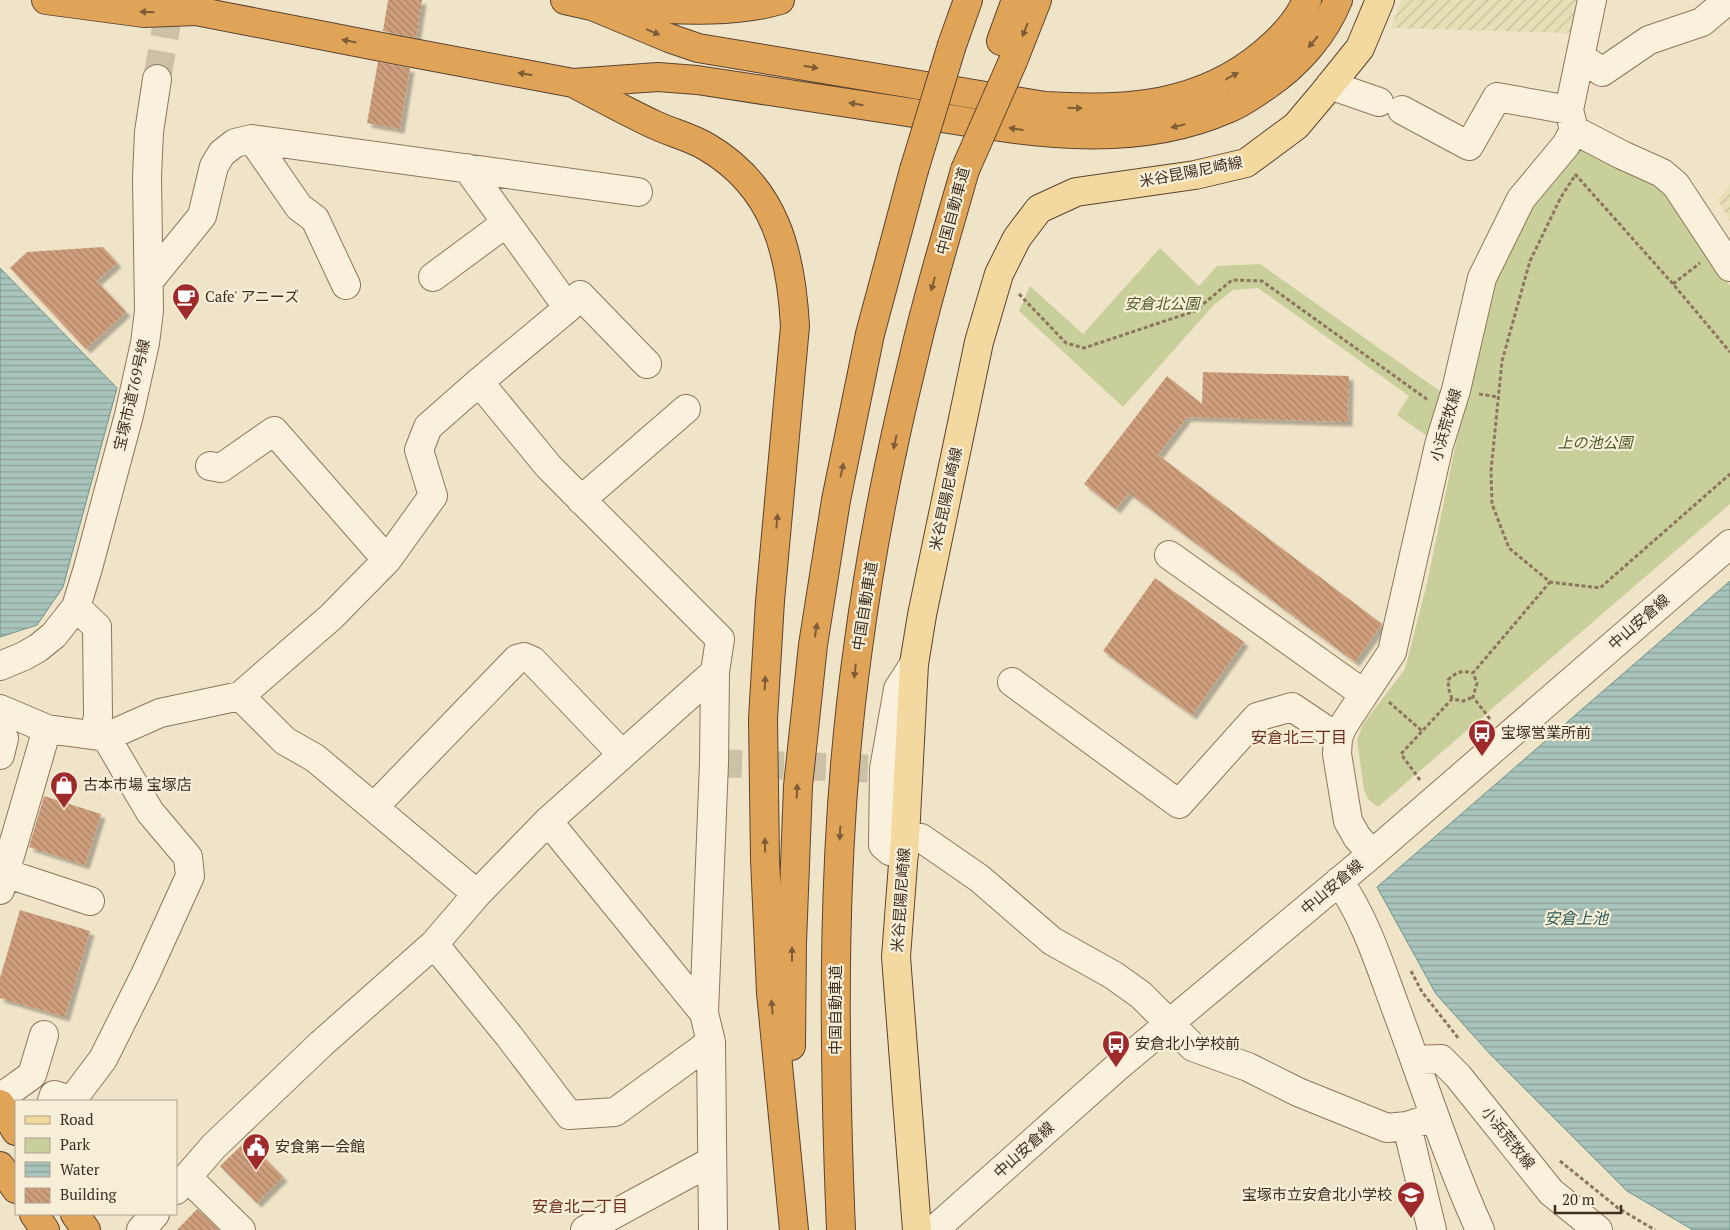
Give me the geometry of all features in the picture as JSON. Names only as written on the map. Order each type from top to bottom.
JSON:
[{"type":"highway","points":[[46,0],[144,13],[187,5],[397,50],[573,83],[658,77],[697,80],[1023,131],[1112,135],[1147,132],[1184,124],[1228,109],[1278,78],[1299,58],[1319,35],[1338,0]]},
{"type":"highway","points":[[565,0],[592,6],[698,48],[1045,106],[1079,108],[1120,107],[1159,102],[1181,97],[1224,81],[1240,72],[1288,31],[1307,0]]},
{"type":"highway","points":[[592,6],[739,8],[768,4],[780,0]]},
{"type":"highway","points":[[795,1230],[791,1069],[792,943],[798,786],[813,644],[836,500],[870,334],[914,170],[968,0]]},
{"type":"highway","name":"中国自動車道","points":[[841,1230],[836,1097],[836,944],[842,789],[858,648],[882,504],[915,352],[965,170],[1005,58],[1016,0]]},
{"type":"highway","points":[[1005,58],[1037,0]]},
{"type":"highway","points":[[573,83],[656,125],[685,135],[708,147],[746,177],[761,196],[773,217],[786,256],[792,282],[795,334],[770,600],[763,719],[765,859],[771,993],[795,1230]]},
{"type":"highway","points":[[0,1104],[15,1129]]},
{"type":"highway","points":[[0,1166],[15,1188]]},
{"type":"highway","points":[[35,1215],[45,1230]]},
{"type":"highway","points":[[76,1215],[86,1230]]},
{"type":"main road","name":"米谷昆陽尼崎線","points":[[914,664],[922,615],[979,342],[999,274],[1017,238],[1039,209],[1076,192],[1195,175],[1246,163],[1296,126],[1330,85],[1360,48],[1380,0]]},
{"type":"main road","name":"米谷昆陽尼崎線","points":[[904,846],[896,957],[917,1230]]},
{"type":"street","name":"小浜荒牧線","points":[[1372,854],[1357,837],[1348,821],[1337,754],[1338,738],[1343,726],[1375,697],[1392,652],[1439,445],[1456,390],[1482,278],[1521,199],[1558,154],[1572,120],[1580,57],[1592,0]]},
{"type":"street","points":[[1580,57],[1602,72],[1649,40],[1702,22],[1728,0]]},
{"type":"street","name":"宝塚市道769号線","points":[[0,666],[24,656],[54,636],[76,607],[88,568],[133,397],[144,343],[149,281],[147,177],[149,132],[157,79]]},
{"type":"street","points":[[1330,85],[1390,106],[1469,146],[1498,97],[1572,120],[1622,155],[1662,173],[1676,185],[1724,258]]},
{"type":"street","points":[[149,281],[202,216],[214,166],[222,153],[235,143],[252,139],[638,192]]},
{"type":"street","points":[[252,139],[299,207],[315,220],[346,284]]},
{"type":"street","points":[[467,168],[568,308]]},
{"type":"street","points":[[433,277],[506,223]]},
{"type":"street","points":[[0,710],[47,729],[100,736],[160,713],[240,696],[331,617],[387,560],[433,496],[419,450],[428,427],[580,296],[647,364]]},
{"type":"street","points":[[479,382],[549,467],[720,639],[715,672],[714,763],[704,1013],[711,1042],[713,1230]]},
{"type":"street","points":[[581,500],[686,409]]},
{"type":"street","points":[[210,466],[222,468],[274,431],[387,560]]},
{"type":"street","name":"中山安倉線","points":[[934,1230],[1062,1116],[1372,854],[1730,544]]},
{"type":"street","points":[[1169,554],[1375,697]]},
{"type":"street","points":[[52,1100],[54,1095],[72,1100],[103,1059],[146,973],[190,876],[188,857],[150,812],[100,736],[97,627],[76,607]]},
{"type":"street","points":[[374,807],[517,659],[524,657],[533,661],[617,748]]},
{"type":"street","points":[[914,664],[898,689],[884,769],[883,845],[890,851],[921,838],[979,878],[1052,941],[1113,975],[1141,995],[1192,1047],[1248,1067],[1298,1092],[1387,1128],[1407,1126],[1434,1117]]},
{"type":"street","points":[[240,1230],[182,1183],[214,1146],[321,1044],[434,944],[477,894],[548,821],[715,672]]},
{"type":"street","points":[[1012,682],[1179,804],[1257,717],[1292,707],[1338,738]]},
{"type":"street","points":[[240,696],[285,741],[315,758],[477,894]]},
{"type":"street","points":[[47,729],[11,814],[2,881],[90,900]]},
{"type":"street","points":[[548,821],[704,1013]]},
{"type":"street","points":[[1339,881],[1352,899],[1374,948],[1460,1187],[1480,1230]]},
{"type":"street","points":[[434,944],[510,1036],[569,1114],[614,1112],[711,1042]]},
{"type":"street","points":[[0,1098],[32,1075],[44,1035]]},
{"type":"street","name":"小浜荒牧線","points":[[1415,1060],[1441,1058],[1458,1076],[1550,1192],[1598,1230]]},
{"type":"street","points":[[1407,1126],[1432,1230]]},
{"type":"street","points":[[585,1230],[618,1222],[712,1161]]},
{"type":"street","points":[[141,1230],[154,1215]]},
{"type":"path","points":[[1558,154],[1673,284],[1730,352]]},
{"type":"path","points":[[1576,175],[1561,197],[1530,261],[1502,361],[1491,471],[1492,504],[1509,548],[1550,582],[1600,588],[1730,474]]},
{"type":"path","points":[[1673,284],[1724,258]]},
{"type":"path","points":[[999,274],[1066,344],[1084,348],[1195,311],[1232,280],[1262,281],[1449,414]]},
{"type":"path","points":[[1473,673],[1550,582]]},
{"type":"path","points":[[1452,699],[1448,680],[1454,673],[1465,671],[1473,673]]},
{"type":"path","points":[[1473,673],[1477,684],[1474,697]]},
{"type":"path","points":[[1375,697],[1422,731]]},
{"type":"path","points":[[1452,699],[1462,700],[1474,697]]},
{"type":"path","points":[[1474,697],[1491,719]]},
{"type":"path","points":[[1420,780],[1401,754],[1452,699]]},
{"type":"path","points":[[1408,966],[1422,992],[1463,1045]]},
{"type":"path","points":[[1554,1156],[1618,1208],[1655,1230]]},
{"type":"shaded area","points":[[1401,0],[1579,0],[1572,33],[1391,28]]},
{"type":"shaded area","points":[[1730,184],[1730,221],[1718,200]]},
{"type":"green space","name":"上の池公園","points":[[1577,142],[1661,183],[1730,286],[1730,504],[1378,807],[1368,799],[1364,790],[1357,740],[1363,724],[1405,669],[1427,583],[1487,294],[1507,242]]},
{"type":"green space","name":"安倉北公園","points":[[1160,248],[1199,286],[1217,266],[1260,264],[1444,394],[1427,436],[1397,415],[1409,396],[1258,288],[1233,290],[1213,306],[1123,407],[1019,311],[1030,286],[1083,334]]},
{"type":"water","points":[[0,268],[117,388],[63,587],[37,625],[0,637]]},
{"type":"water","name":"安倉上池","points":[[1730,581],[1730,1230],[1693,1230],[1627,1191],[1490,1054],[1436,994],[1377,887]]},
{"type":"building","points":[[388,0],[422,0],[416,38],[383,31]]},
{"type":"building","points":[[378,62],[410,68],[400,129],[367,123]]},
{"type":"building","points":[[103,247],[117,263],[97,281],[126,312],[86,349],[10,268],[27,252]]},
{"type":"building","points":[[1203,372],[1349,376],[1348,422],[1187,417],[1158,455],[1382,624],[1355,662],[1129,493],[1116,509],[1084,484],[1167,376],[1202,404]]},
{"type":"building","points":[[1155,578],[1244,642],[1192,715],[1103,651]]},
{"type":"building","points":[[44,796],[101,814],[85,865],[29,847]]},
{"type":"building","points":[[20,910],[90,931],[65,1017],[0,998],[0,978]]},
{"type":"building","points":[[247,1140],[283,1177],[257,1203],[220,1166]]},
{"type":"building","points":[[197,1209],[219,1230],[177,1230]]},
{"type":"tunnel","points":[[157,79],[171,0]]},
{"type":"tunnel","points":[[714,763],[884,769]]},
{"type":"place","name":"Cafe' アニーズ","points":[[186,321]]},
{"type":"place","name":"宝塚営業所前","points":[[1482,757]]},
{"type":"place","name":"古本市場 宝塚店","points":[[64,809]]},
{"type":"place","name":"安倉北小学校前","points":[[1116,1068]]},
{"type":"place","name":"安食第一会館","points":[[256,1171]]},
{"type":"place","name":"宝塚市立安倉北小学校","points":[[1411,1219]]},
{"type":"district","name":"安倉北三丁目","points":[[1299,737]]},
{"type":"district","name":"安倉北二丁目","points":[[580,1206]]}]
